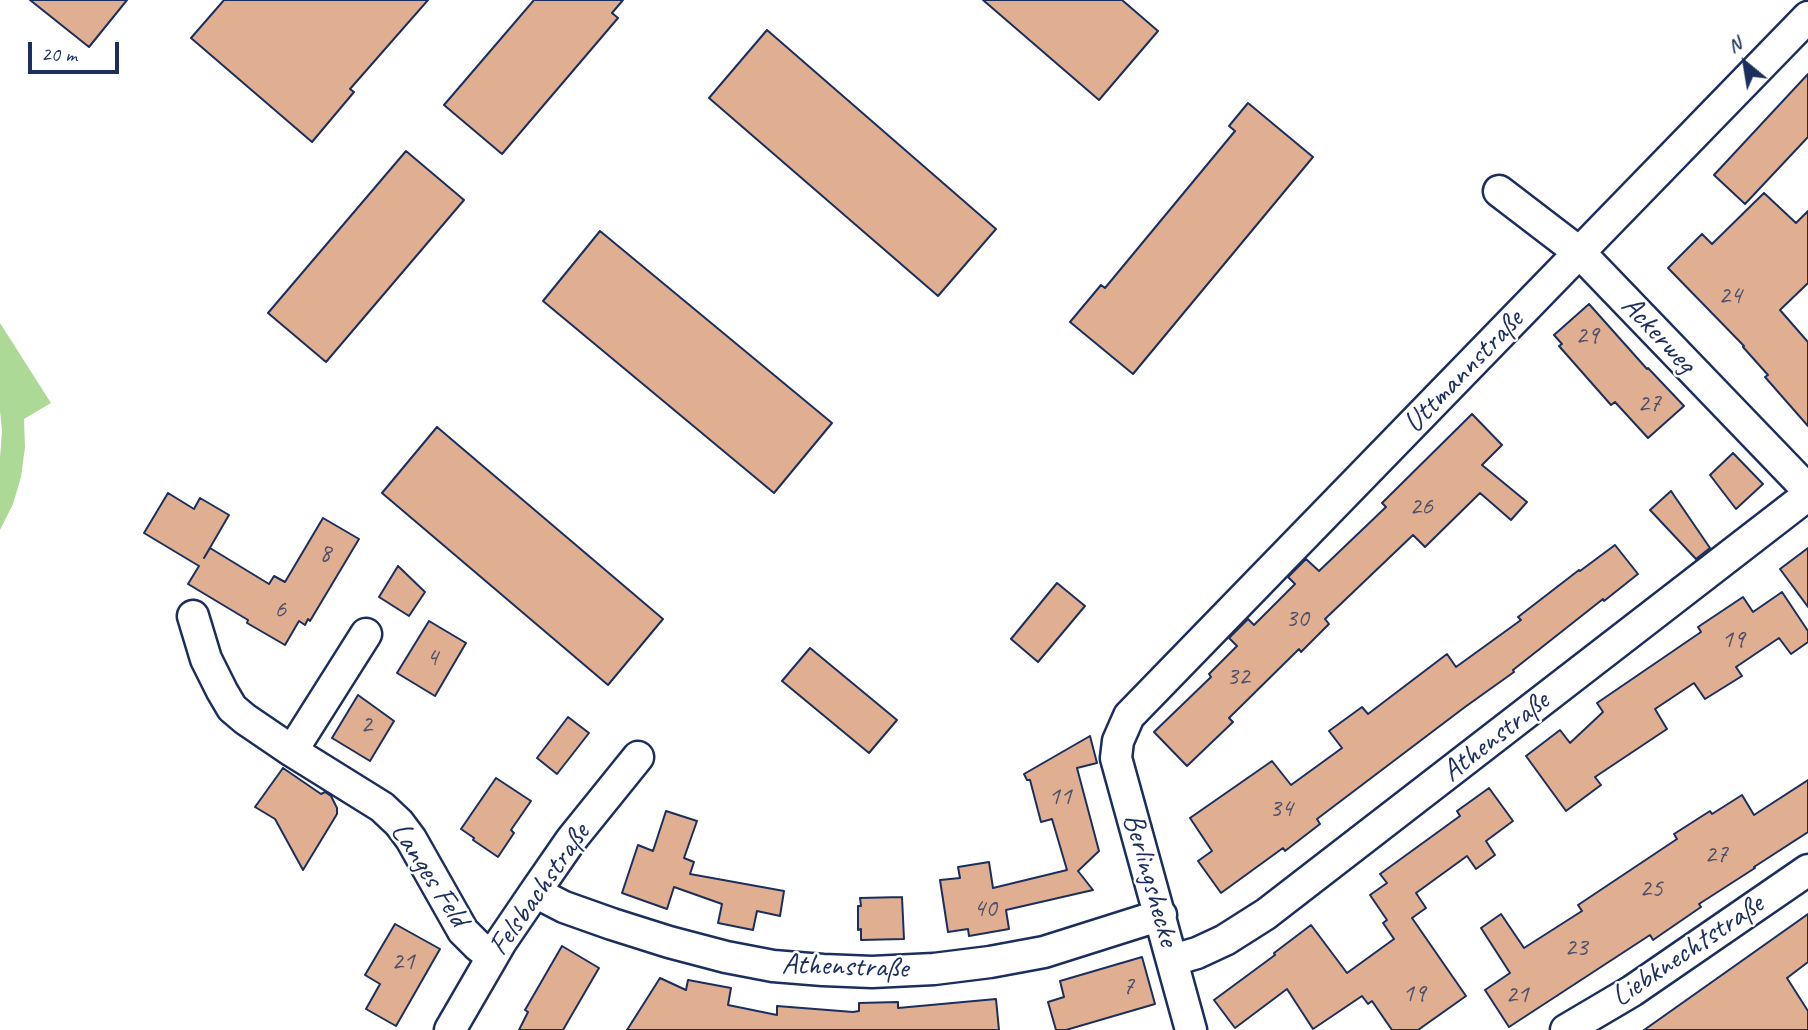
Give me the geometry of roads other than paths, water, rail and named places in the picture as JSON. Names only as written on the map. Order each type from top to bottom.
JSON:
[{"type":"street","name":"Uttmannstraße","points":[[1122,729],[1129,716],[1808,17]]},
{"type":"street","name":"Ackerweg","points":[[1499,191],[1580,253],[1808,492]]},
{"type":"street","name":"Athenstraße","points":[[1173,960],[1225,940],[1266,914],[1808,492]]},
{"type":"street","name":"Langes Feld","points":[[192,616],[206,659],[232,708],[292,751],[382,807],[399,823],[411,839],[463,931],[492,957]]},
{"type":"street","points":[[292,751],[366,635]]},
{"type":"street","name":"Berlingshecke","points":[[1122,729],[1116,758],[1191,1030]]},
{"type":"street","name":"Felsbachstraße","points":[[450,1030],[492,957],[535,892],[571,840],[638,757]]},
{"type":"street","name":"Liebknechtstraße","points":[[1566,1030],[1632,991],[1808,870]]},
{"type":"street","name":"Athenstraße","points":[[535,892],[564,907],[612,924],[738,959],[773,966],[872,972],[934,969],[990,962],[1044,951],[1161,915]]}]
